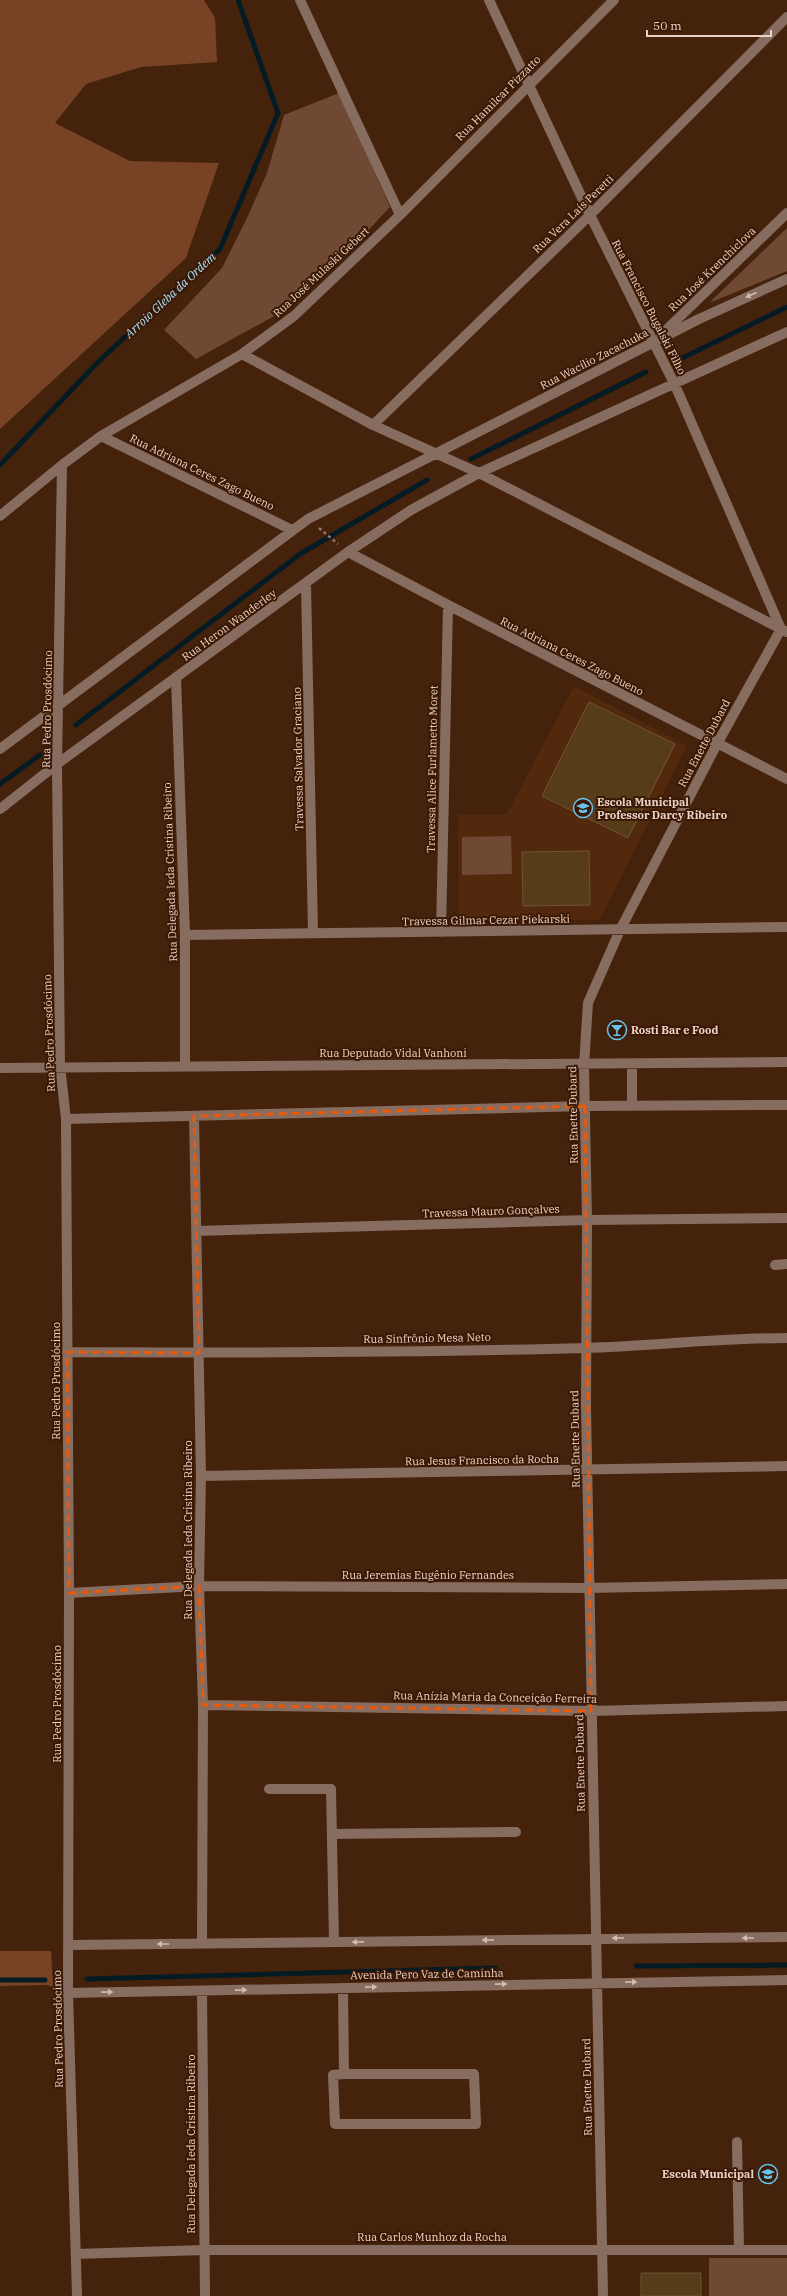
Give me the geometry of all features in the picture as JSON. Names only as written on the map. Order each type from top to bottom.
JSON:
[{"type":"street","points":[[300,0],[400,215]]},
{"type":"street","name":"Rua Francisco Bugalski Filho","points":[[489,0],[590,215],[675,385],[784,630]]},
{"type":"street","name":"Rua Hamilcar Pizzatto","points":[[400,215],[614,0]]},
{"type":"street","name":"Rua Vera Laís Peretti","points":[[373,425],[590,215],[787,17]]},
{"type":"street","name":"Rua José Krenchiclova","points":[[654,342],[787,213]]},
{"type":"street","name":"Rua José Mulaski Gebert","points":[[0,516],[62,465],[101,436],[242,354],[294,316],[400,215]]},
{"type":"street","name":"Rua Wacílio Zacachuka","points":[[434,453],[699,319],[787,279]]},
{"type":"street","points":[[479,473],[675,385],[786,333]]},
{"type":"street","points":[[242,354],[373,425],[479,473],[784,630]]},
{"type":"street","name":"Rua Adriana Ceres Zago Bueno","points":[[101,436],[292,530]]},
{"type":"street","points":[[0,749],[308,519],[434,453]]},
{"type":"street","name":"Rua Pedro Prosdócimo","points":[[62,465],[57,764],[60,1066],[66,1119],[69,1593],[68,1993],[77,2296]]},
{"type":"street","name":"Rua Heron Wanderley","points":[[0,809],[57,764],[348,552],[411,510],[479,473]]},
{"type":"street","name":"Rua Adriana Ceres Zago Bueno","points":[[348,552],[787,779]]},
{"type":"street","name":"Travessa Salvador Graciano","points":[[306,584],[313,933]]},
{"type":"street","name":"Travessa Alice Furlametto Moret","points":[[441,932],[448,605]]},
{"type":"street","name":"Rua Enette Dubard","points":[[602,2296],[596,1982],[597,1938],[587,1470],[587,1220],[584,1064],[588,1003],[620,930],[717,744],[784,630]]},
{"type":"street","name":"Rua Delegada Ieda Cristina Ribeiro","points":[[176,677],[184,935],[185,1065]]},
{"type":"street","name":"Travessa Gilmar Cezar Piekarski","points":[[184,935],[787,927]]},
{"type":"street","name":"Rua Deputado Vidal Vanhoni","points":[[0,1068],[185,1065],[632,1064],[787,1062]]},
{"type":"street","points":[[632,1064],[632,1106]]},
{"type":"street","points":[[66,1119],[585,1106],[787,1105]]},
{"type":"street","name":"Rua Delegada Ieda Cristina Ribeiro","points":[[194,1116],[200,1476],[199,1586],[203,1705],[202,1944]]},
{"type":"street","name":"Travessa Mauro Gonçalves","points":[[196,1231],[587,1220],[787,1218]]},
{"type":"street","points":[[775,1265],[787,1264]]},
{"type":"street","name":"Rua Sinfrônio Mesa Neto","points":[[67,1352],[198,1353],[586,1348],[741,1338],[787,1338]]},
{"type":"street","name":"Rua Jesus Francisco da Rocha","points":[[200,1476],[787,1466]]},
{"type":"street","name":"Rua Jeremias Eugênio Fernandes","points":[[69,1593],[199,1586],[589,1588],[787,1584]]},
{"type":"street","name":"Rua Anízia Maria da Conceição Ferreira","points":[[203,1705],[591,1711],[787,1706]]},
{"type":"street","points":[[270,1789],[331,1789],[334,1942]]},
{"type":"street","points":[[332,1834],[516,1832]]},
{"type":"street","points":[[69,1945],[787,1937]]},
{"type":"street","name":"Avenida Pero Vaz de Caminha","points":[[68,1993],[596,1982],[787,1980]]},
{"type":"street","points":[[343,1988],[344,2074]]},
{"type":"street","name":"Rua Delegada Ieda Cristina Ribeiro","points":[[202,1991],[204,2296]]},
{"type":"street","points":[[344,2074],[474,2074],[476,2124],[335,2124],[333,2075],[344,2074]]},
{"type":"street","points":[[737,2142],[739,2250]]},
{"type":"street","name":"Rua Carlos Munhoz da Rocha","points":[[76,2254],[203,2250],[787,2250]]},
{"type":"path","points":[[316,525],[338,545]]},
{"type":"highlighted area","points":[[585,1106],[591,1711],[203,1705],[199,1586],[69,1593],[67,1352],[199,1353],[194,1116]]},
{"type":"shaded area","points":[[0,0],[204,0],[215,18],[217,62],[141,67],[86,84],[55,123],[130,161],[219,163],[186,258],[0,429]]},
{"type":"shaded area","points":[[339,93],[390,207],[327,274],[278,314],[196,359],[164,330],[222,268],[267,173],[284,115]]},
{"type":"shaded area","points":[[787,228],[787,271],[709,303]]},
{"type":"shaded area","name":"Escola Municipal Professor Darcy Ribeiro","points":[[574,686],[687,746],[600,920],[459,922],[458,815],[507,814]]},
{"type":"shaded area","points":[[511,836],[512,874],[462,875],[462,837]]},
{"type":"shaded area","points":[[0,1951],[51,1951],[53,1987],[47,1985],[0,1986]]},
{"type":"shaded area","points":[[709,2258],[787,2258],[787,2296],[709,2296]]},
{"type":"building","points":[[589,702],[675,744],[628,838],[542,796]]},
{"type":"building","points":[[589,851],[590,905],[523,906],[522,852]]},
{"type":"building","points":[[641,2273],[701,2273],[701,2296],[641,2296]]},
{"type":"waterway","name":"Arroio Gleba da Ordem","points":[[0,465],[98,362],[220,249],[278,113],[238,0]]},
{"type":"waterway","points":[[676,361],[787,307]]},
{"type":"waterway","points":[[471,459],[646,372]]},
{"type":"waterway","points":[[76,725],[300,554],[427,480]]},
{"type":"waterway","points":[[0,784],[40,755]]},
{"type":"waterway","points":[[636,1966],[787,1965]]},
{"type":"waterway","points":[[87,1979],[495,1968]]},
{"type":"waterway","points":[[0,1980],[45,1980]]},
{"type":"place","name":"Escola Municipal Professor Darcy Ribeiro","points":[[583,808]]},
{"type":"place","name":"Rosti Bar e Food","points":[[617,1030]]},
{"type":"place","name":"Escola Municipal","points":[[768,2174]]}]
